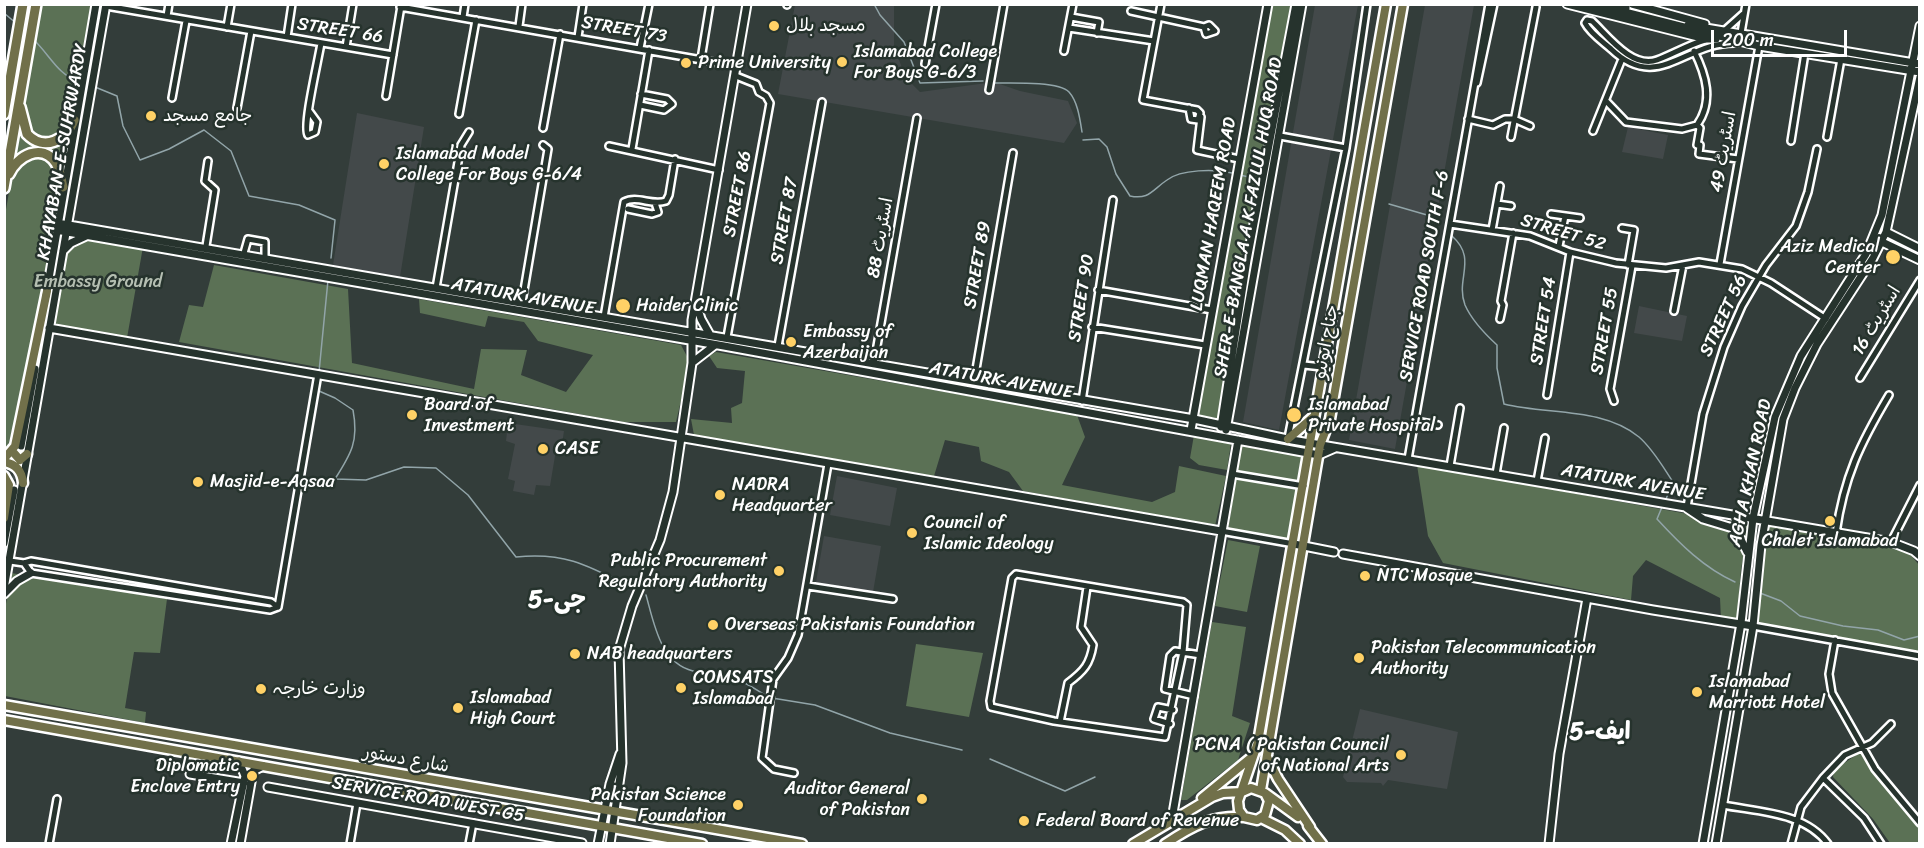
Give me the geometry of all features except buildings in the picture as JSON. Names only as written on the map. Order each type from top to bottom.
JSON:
[{"type":"highway","points":[[5,184],[36,4]]},
{"type":"highway","points":[[4,114],[23,8]]},
{"type":"highway","points":[[18,102],[27,134],[42,143],[60,140],[69,131],[74,120]]},
{"type":"highway","points":[[5,184],[20,158],[35,153],[43,154],[56,164],[63,187]]},
{"type":"main road","name":"جناح ایونیو","points":[[1316,444],[1312,417],[1386,4]]},
{"type":"main road","name":"جناح ایونیو","points":[[1263,791],[1314,454],[1316,444],[1330,419],[1403,4]]},
{"type":"main road","points":[[23,483],[20,472],[15,466],[4,461],[13,452],[46,291]]},
{"type":"main road","points":[[1288,439],[1312,417]]},
{"type":"main road","points":[[13,452],[20,460],[27,454]]},
{"type":"main road","name":"جناح ایونیو","points":[[1242,792],[1254,754],[1299,544],[1304,486],[1314,454]]},
{"type":"main road","points":[[4,476],[11,492],[4,518]]},
{"type":"main road","name":"شارع دستور","points":[[4,705],[615,812],[750,839],[802,843]]},
{"type":"main road","name":"شارع دستور","points":[[4,720],[702,843]]},
{"type":"main road","points":[[1191,808],[1254,754]]},
{"type":"main road","points":[[1267,757],[1278,779],[1322,843]]},
{"type":"main road","points":[[1133,843],[1191,808],[1223,793],[1242,792],[1251,788],[1263,791],[1284,804],[1310,828]]},
{"type":"main road","points":[[1261,818],[1269,806],[1263,791]]},
{"type":"main road","points":[[1242,792],[1238,805],[1244,817]]},
{"type":"main road","points":[[1165,843],[1206,820],[1225,816],[1252,820],[1261,818],[1285,830],[1300,843]]},
{"type":"street","name":"KHAYABAN-E-SUHRWARDY","points":[[21,446],[45,315],[46,291],[56,226],[96,4]]},
{"type":"street","points":[[167,16],[169,4]]},
{"type":"street","points":[[227,27],[231,4]]},
{"type":"street","points":[[287,37],[292,4]]},
{"type":"street","points":[[346,47],[353,4]]},
{"type":"street","points":[[463,17],[465,4]]},
{"type":"street","points":[[519,26],[522,4]]},
{"type":"street","points":[[578,37],[583,4]]},
{"type":"street","points":[[639,48],[649,4]]},
{"type":"street","points":[[701,59],[711,4]]},
{"type":"street","points":[[610,843],[622,763],[620,751],[621,642],[632,606],[668,518],[692,363],[695,301],[747,4]]},
{"type":"street","points":[[925,64],[936,4]]},
{"type":"street","points":[[989,90],[1004,4]]},
{"type":"street","points":[[1064,51],[1073,4]]},
{"type":"street","points":[[1161,4],[1143,100],[1197,110],[1201,117],[1197,150],[1239,159]]},
{"type":"street","name":"LUQMAN HAQEEM ROAD","points":[[1191,430],[1268,4]]},
{"type":"street","name":"SHER-E-BANGLA A K FAZLUL HUQ ROAD","points":[[1224,426],[1247,260],[1296,4]]},
{"type":"street","name":"SHER-E-BANGLA A K FAZLUL HUQ ROAD","points":[[1222,436],[1280,136],[1302,4]]},
{"type":"street","points":[[1288,439],[1346,148],[1366,4]]},
{"type":"street","name":"SERVICE ROAD SOUTH F-6","points":[[1408,459],[1489,4]]},
{"type":"street","name":"SERVICE ROAD SOUTH F-6","points":[[1472,99],[1483,61],[1494,4]]},
{"type":"street","points":[[1567,4],[1706,39]]},
{"type":"street","points":[[1593,4],[1724,34]]},
{"type":"street","points":[[1612,4],[1724,34],[1752,45]]},
{"type":"street","points":[[1632,4],[1717,26],[1724,34]]},
{"type":"street","points":[[1741,33],[1746,4]]},
{"type":"street","name":"KHAYABAN-E-SUHRWARDY","points":[[4,589],[106,5]]},
{"type":"street","name":"STREET 66","points":[[106,5],[186,21],[393,55]]},
{"type":"street","points":[[1511,137],[1536,5]]},
{"type":"street","points":[[386,96],[401,6]]},
{"type":"street","name":"STREET 73","points":[[401,6],[736,66]]},
{"type":"street","points":[[1131,11],[1204,27]]},
{"type":"street","points":[[1724,34],[1744,13]]},
{"type":"street","points":[[1071,17],[1099,22],[1097,33]]},
{"type":"street","points":[[459,114],[476,20]]},
{"type":"street","points":[[1839,56],[1741,33],[1724,34],[1706,39],[1656,60],[1642,61],[1627,53],[1592,21],[1587,20],[1586,26],[1622,59],[1638,68],[1651,69],[1694,51],[1728,42],[1915,66],[1920,72]]},
{"type":"street","points":[[172,98],[186,21]]},
{"type":"street","name":"AGHA KHAN ROAD","points":[[1703,843],[1712,803],[1741,623],[1753,518],[1775,417],[1796,365],[1866,254],[1882,215],[1915,66],[1920,26]]},
{"type":"street","points":[[1069,28],[1154,41]]},
{"type":"street","points":[[237,108],[252,31]]},
{"type":"street","points":[[543,128],[560,34]]},
{"type":"street","points":[[1752,45],[1754,36]]},
{"type":"street","points":[[309,111],[317,122],[315,132],[306,134],[309,111],[321,43]]},
{"type":"street","name":"اسٹریٹ 49","points":[[1720,264],[1738,159],[1752,45]]},
{"type":"street","points":[[632,149],[649,50]]},
{"type":"street","points":[[1694,51],[1707,86],[1706,107],[1699,126],[1697,145],[1700,146],[1699,154],[1738,159]]},
{"type":"street","points":[[1791,141],[1805,53]]},
{"type":"street","points":[[1827,137],[1839,56]]},
{"type":"street","points":[[1593,131],[1622,59]]},
{"type":"street","points":[[86,62],[95,63]]},
{"type":"street","name":"STREET 86","points":[[727,337],[770,103],[766,96],[759,92],[756,84],[736,76]]},
{"type":"street","name":"AGHA KHAN ROAD","points":[[1716,843],[1753,626],[1756,573],[1783,419],[1806,364],[1882,242],[1891,217],[1920,77]]},
{"type":"street","points":[[639,105],[664,110],[672,104],[667,99],[641,94]]},
{"type":"street","points":[[1606,101],[1626,122],[1682,129],[1699,126]]},
{"type":"street","name":"STREET 87","points":[[778,346],[822,102]]},
{"type":"street","points":[[1189,108],[1191,118],[1198,120],[1201,117]]},
{"type":"street","name":"اسٹریٹ 88","points":[[874,363],[917,118]]},
{"type":"street","points":[[1468,119],[1493,125],[1505,119],[1514,119],[1530,126]]},
{"type":"street","points":[[436,288],[461,145],[469,132]]},
{"type":"street","points":[[1280,136],[1346,148]]},
{"type":"street","points":[[522,302],[548,149],[543,145]]},
{"type":"street","points":[[609,146],[632,149],[719,170]]},
{"type":"street","name":"STREET 56","points":[[1685,507],[1708,393],[1731,329],[1759,276],[1796,226],[1808,192],[1817,150]]},
{"type":"street","name":"STREET 89","points":[[974,381],[1013,153]]},
{"type":"street","points":[[604,317],[624,202],[631,199],[655,203],[666,201],[675,159]]},
{"type":"street","points":[[206,246],[215,190],[205,180],[208,161]]},
{"type":"street","points":[[1492,230],[1500,186]]},
{"type":"street","name":"STREET 90","points":[[1082,401],[1113,200]]},
{"type":"street","points":[[628,209],[652,214],[658,212],[655,203]]},
{"type":"street","points":[[1497,204],[1511,206]]},
{"type":"street","points":[[1551,214],[1580,218]]},
{"type":"street","points":[[1882,215],[1891,217]]},
{"type":"street","points":[[1558,246],[1565,216]]},
{"type":"street","name":"STREET 52","points":[[1450,224],[1513,233],[1558,246],[1570,252],[1630,265],[1666,268],[1699,262],[1720,264],[1759,276],[1831,322]]},
{"type":"street","name":"ATATURK AVENUE","points":[[56,226],[206,246],[692,333],[727,337],[1194,419],[1316,444],[1891,542],[1918,551]]},
{"type":"street","name":"ATATURK AVENUE","points":[[66,228],[88,236],[952,387],[1314,454]]},
{"type":"street","name":"STREET 55","points":[[1614,401],[1610,389],[1634,230],[1622,228]]},
{"type":"street","points":[[1886,232],[1920,249]]},
{"type":"street","points":[[1500,319],[1513,233]]},
{"type":"street","points":[[62,252],[71,243],[88,236]]},
{"type":"street","points":[[244,253],[248,239],[265,242],[265,257]]},
{"type":"street","points":[[1882,242],[1920,260]]},
{"type":"street","name":"STREET 54","points":[[1547,395],[1570,252]]},
{"type":"street","points":[[1674,311],[1683,265]]},
{"type":"street","name":"اسٹریٹ 16","points":[[1860,378],[1920,280]]},
{"type":"street","points":[[414,293],[415,284]]},
{"type":"street","points":[[1098,290],[1212,310]]},
{"type":"street","points":[[695,301],[700,319],[710,335]]},
{"type":"street","points":[[1092,327],[1205,345]]},
{"type":"street","points":[[49,328],[682,436],[828,465],[1299,544],[1587,598],[1920,656]]},
{"type":"street","points":[[692,363],[715,345]]},
{"type":"street","points":[[1304,365],[1322,367]]},
{"type":"street","points":[[278,607],[318,374]]},
{"type":"street","points":[[952,387],[953,377]]},
{"type":"street","points":[[1836,534],[1842,496],[1852,464],[1889,395]]},
{"type":"street","points":[[1450,466],[1460,408]]},
{"type":"street","points":[[1416,421],[1438,425]]},
{"type":"street","points":[[1496,474],[1504,428]]},
{"type":"street","points":[[1537,481],[1545,438]]},
{"type":"street","points":[[1172,819],[1238,440]]},
{"type":"street","points":[[1314,454],[1337,447]]},
{"type":"street","points":[[794,773],[774,769],[762,758],[768,699],[774,675],[788,658],[798,635],[828,465]]},
{"type":"street","points":[[1232,474],[1304,486]]},
{"type":"street","points":[[1891,542],[1920,485]]},
{"type":"street","points":[[4,543],[11,492]]},
{"type":"street","points":[[1685,507],[1703,519],[1736,529],[1748,554]]},
{"type":"street","points":[[10,561],[24,563],[31,561],[271,602],[278,607]]},
{"type":"street","points":[[24,563],[30,573]]},
{"type":"street","points":[[4,594],[17,581],[30,573],[179,594],[270,610],[278,607]]},
{"type":"street","points":[[1016,574],[1087,587],[1183,602],[1189,609],[1168,734],[1162,738],[1060,722],[991,707],[990,701],[1012,578],[1016,574]]},
{"type":"street","points":[[168,593],[170,585]]},
{"type":"street","points":[[808,586],[893,599]]},
{"type":"street","points":[[179,594],[180,587]]},
{"type":"street","points":[[1060,722],[1068,682],[1086,668],[1091,658],[1093,645],[1081,627],[1087,587]]},
{"type":"street","points":[[1549,843],[1559,754],[1587,598]]},
{"type":"street","points":[[1835,640],[1829,674],[1832,693],[1875,769],[1919,821]]},
{"type":"street","points":[[1194,696],[1168,691],[1164,686],[1170,657],[1175,651],[1201,655]]},
{"type":"street","points":[[1170,724],[1154,719],[1158,707],[1173,710]]},
{"type":"street","points":[[1791,843],[1801,807],[1823,778],[1845,755],[1872,743],[1891,724]]},
{"type":"street","points":[[598,843],[620,751]]},
{"type":"street","points":[[231,843],[245,773],[239,761]]},
{"type":"street","points":[[240,843],[253,771],[263,765]]},
{"type":"street","points":[[190,774],[244,783]]},
{"type":"street","points":[[1823,778],[1864,818],[1881,843]]},
{"type":"street","name":"SERVICE ROAD WEST G5","points":[[268,787],[582,843]]},
{"type":"street","points":[[49,843],[57,799]]},
{"type":"street","points":[[350,843],[357,803]]},
{"type":"street","points":[[1712,803],[1797,820],[1809,825],[1827,843]]},
{"type":"street","points":[[469,843],[472,823]]},
{"type":"shaded area","name":"Islamabad College For Boys G-6/3","points":[[795,5],[894,5],[894,47],[906,78],[920,92],[994,82],[1020,91],[1068,101],[1077,123],[1064,143],[778,94]]},
{"type":"shaded area","points":[[1315,5],[1358,5],[1279,430],[1243,422]]},
{"type":"shaded area","points":[[1425,5],[1474,5],[1395,449],[1349,440]]},
{"type":"shaded area","name":"Islamabad Model College For Boys G-6/4","points":[[357,113],[424,127],[400,277],[333,265]]},
{"type":"shaded area","points":[[1628,127],[1668,135],[1663,159],[1622,152]]},
{"type":"shaded area","points":[[1639,306],[1687,316],[1682,341],[1634,333]]},
{"type":"shaded area","points":[[508,423],[564,431],[561,451],[556,450],[550,486],[536,485],[534,495],[513,491],[515,481],[508,479],[515,444],[506,441]]},
{"type":"shaded area","points":[[837,476],[897,488],[890,526],[830,515]]},
{"type":"shaded area","points":[[824,536],[881,546],[873,592],[816,582]]},
{"type":"shaded area","name":"PCNA ( Pakistan Council of National Arts","points":[[1360,709],[1458,732],[1447,789],[1388,780],[1383,786],[1381,783],[1347,782],[1343,777]]},
{"type":"green space","points":[[42,5],[93,5],[46,276],[20,401],[5,457],[5,215]]},
{"type":"green space","points":[[1271,5],[1292,5],[1222,419],[1196,415]]},
{"type":"green space","name":"Embassy Ground","points":[[69,229],[144,241],[127,338],[51,324]]},
{"type":"green space","points":[[214,265],[348,289],[352,363],[474,389],[481,349],[527,350],[521,375],[566,392],[593,355],[538,341],[524,322],[488,316],[485,327],[420,313],[419,299],[681,345],[690,362],[676,422],[623,422],[179,342],[189,305],[203,307]]},
{"type":"green space","points":[[716,352],[1077,415],[1085,437],[1062,485],[1152,502],[1175,492],[1179,466],[1226,476],[1215,526],[1023,491],[1009,472],[981,461],[979,447],[945,440],[934,476],[694,435],[691,419],[732,423],[731,408],[742,403],[745,371],[717,368],[709,356]]},
{"type":"green space","points":[[1194,435],[1231,443],[1227,470],[1199,465],[1190,458]]},
{"type":"green space","points":[[1244,445],[1296,452],[1301,458],[1288,541],[1228,530],[1241,447]]},
{"type":"green space","points":[[1417,465],[1749,525],[1741,569],[1737,622],[1721,619],[1720,598],[1646,560],[1633,576],[1631,600],[1443,563],[1428,536]]},
{"type":"green space","points":[[1768,523],[1905,548],[1919,565],[1919,652],[1756,625],[1761,563]]},
{"type":"green space","points":[[1228,540],[1260,546],[1247,612],[1215,606]]},
{"type":"green space","points":[[11,573],[167,599],[160,653],[134,652],[125,708],[146,712],[145,723],[5,696],[5,610]]},
{"type":"green space","points":[[1212,622],[1246,627],[1232,716],[1250,723],[1238,760],[1187,800],[1181,800]]},
{"type":"green space","points":[[916,644],[983,653],[969,717],[906,706]]},
{"type":"green space","points":[[1862,751],[1885,786],[1919,826],[1919,843],[1890,843],[1873,819],[1833,777],[1834,770]]},
{"type":"waterway","points":[[874,4],[880,15],[904,42],[920,83],[983,81]]},
{"type":"waterway","points":[[4,13],[17,24]]},
{"type":"waterway","points":[[33,39],[59,69],[71,79],[79,82]]},
{"type":"waterway","points":[[994,83],[1034,83],[1064,88],[1075,101],[1082,132]]},
{"type":"waterway","points":[[95,87],[117,96],[123,126],[140,160],[169,149],[204,130],[231,151],[249,196],[299,205],[335,220],[331,258]]},
{"type":"waterway","points":[[1083,140],[1099,139],[1107,147],[1116,174],[1130,196],[1142,197],[1173,176],[1189,172],[1232,173]]},
{"type":"waterway","points":[[1240,175],[1253,178]]},
{"type":"waterway","points":[[1389,204],[1427,215],[1438,224]]},
{"type":"waterway","points":[[1452,236],[1464,253],[1462,286],[1465,305],[1475,322],[1497,345],[1497,368],[1504,404],[1592,416],[1624,427],[1649,447],[1673,482],[1666,499]]},
{"type":"waterway","points":[[319,372],[328,280]]},
{"type":"waterway","points":[[319,391],[353,410],[355,430],[352,447],[335,479],[366,480],[404,467],[436,468],[468,495],[516,557],[547,556],[573,561],[626,585]]},
{"type":"waterway","points":[[1662,507],[1657,519],[1693,555],[1735,582]]},
{"type":"waterway","points":[[1760,593],[1781,601],[1800,616],[1843,626],[1878,630],[1904,640],[1920,636]]},
{"type":"waterway","points":[[646,595],[660,641],[673,660],[693,671],[739,680],[768,697]]},
{"type":"waterway","points":[[772,698],[815,705],[890,733],[962,750]]},
{"type":"waterway","points":[[990,759],[1065,791],[1095,777]]},
{"type":"tunnel","points":[[14,490],[21,446]]},
{"type":"place","name":"مسجد بلال","points":[[774,26]]},
{"type":"place","name":"Islamabad College For Boys G-6/3","points":[[842,62]]},
{"type":"place","name":"Prime University","points":[[686,63]]},
{"type":"place","name":"جامع مسجد","points":[[151,116]]},
{"type":"place","name":"Islamabad Model College For Boys G-6/4","points":[[384,164]]},
{"type":"place","name":"Aziz Medical Center","points":[[1893,257]]},
{"type":"place","name":"Haider Clinic","points":[[623,306]]},
{"type":"place","name":"Embassy of Azerbaijan","points":[[791,342]]},
{"type":"place","name":"Board of Investment","points":[[412,415]]},
{"type":"place","name":"Islamabad Private Hospital","points":[[1294,415]]},
{"type":"place","name":"CASE","points":[[543,449]]},
{"type":"place","name":"Masjid-e-Aqsaa","points":[[198,482]]},
{"type":"place","name":"NADRA Headquarter","points":[[720,495]]},
{"type":"place","name":"Chalet Islamabad","points":[[1830,521]]},
{"type":"place","name":"Council of Islamic Ideology","points":[[912,533]]},
{"type":"place","name":"Public Procurement Regulatory Authority","points":[[779,571]]},
{"type":"place","name":"NTC Mosque","points":[[1365,576]]},
{"type":"place","name":"Overseas Pakistanis Foundation","points":[[713,625]]},
{"type":"place","name":"NAB headquarters","points":[[575,654]]},
{"type":"place","name":"Pakistan Telecommunication Authority","points":[[1359,658]]},
{"type":"place","name":"COMSATS Islamabad","points":[[681,688]]},
{"type":"place","name":"وزارت خارجہ","points":[[261,689]]},
{"type":"place","name":"Islamabad Marriott Hotel","points":[[1697,692]]},
{"type":"place","name":"Islamabad High Court","points":[[458,708]]},
{"type":"place","name":"PCNA ( Pakistan Council of National Arts","points":[[1401,755]]},
{"type":"place","name":"Diplomatic Enclave Entry","points":[[252,776]]},
{"type":"place","name":"Auditor General of Pakistan","points":[[922,799]]},
{"type":"place","name":"Pakistan Science Foundation","points":[[738,805]]},
{"type":"place","name":"Federal Board of Revenue","points":[[1024,821]]},
{"type":"district","name":"جی-5","points":[[557,601]]},
{"type":"district","name":"ایف-5","points":[[1600,733]]}]
